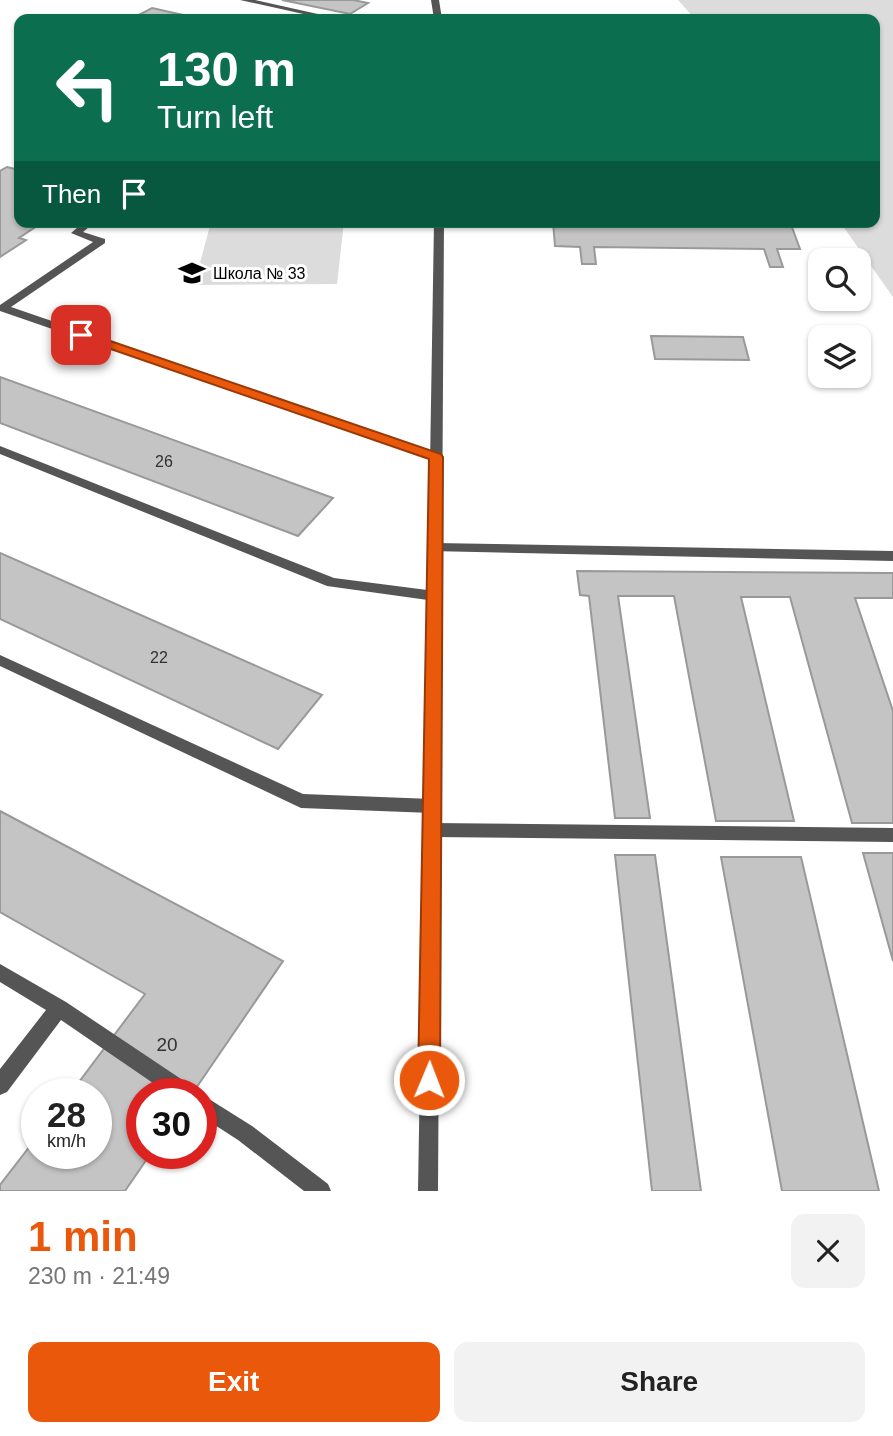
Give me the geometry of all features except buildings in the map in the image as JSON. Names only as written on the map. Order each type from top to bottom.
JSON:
[{"type":"street","points":[[244,0],[312,14]]},
{"type":"street","points":[[82,228],[76,233],[101,242],[3,308],[436,457]]},
{"type":"street","points":[[428,1191],[439,228]]},
{"type":"street","points":[[0,450],[332,583],[435,596]]},
{"type":"street","points":[[435,548],[893,556]]},
{"type":"street","points":[[0,660],[301,801],[432,806]]},
{"type":"street","points":[[432,830],[893,835]]},
{"type":"street","points":[[0,972],[59,1008],[162,1078]]},
{"type":"street","points":[[0,1085],[59,1008]]},
{"type":"street","points":[[217,1114],[246,1133],[321,1191]]},
{"type":"shaded area","points":[[678,0],[893,0],[893,297],[871,266],[871,248],[858,248],[844,228],[880,228],[880,14],[691,14]]},
{"type":"shaded area","points":[[209,228],[343,228],[337,284],[194,285]]},
{"type":"place","name":"Школа № 33","points":[[192,273]]},
{"type":"route","points":[[81,335],[436,457],[429,1080]]}]
